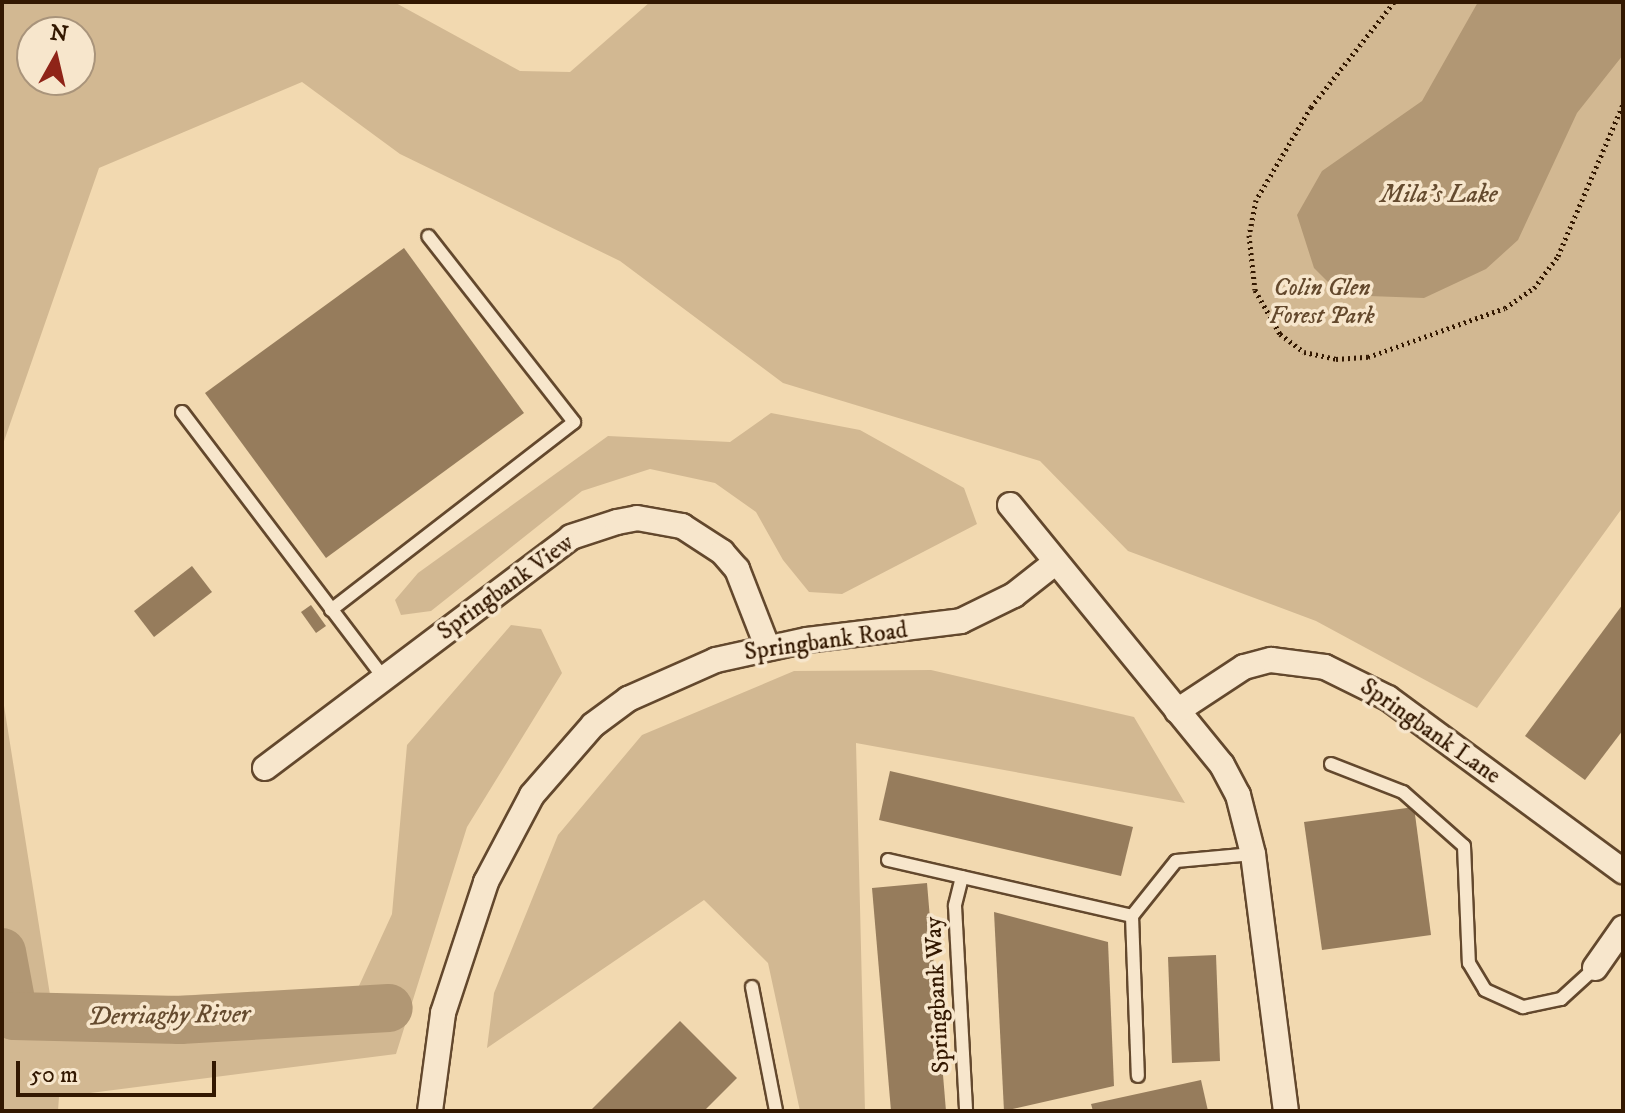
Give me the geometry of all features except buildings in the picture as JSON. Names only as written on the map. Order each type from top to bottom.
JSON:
[{"type":"street","points":[[1010,505],[1222,765],[1238,795],[1253,854],[1286,1111]]},
{"type":"street","name":"Springbank View","points":[[265,768],[571,537],[637,518],[682,526],[722,552],[737,569],[767,646]]},
{"type":"street","name":"Springbank Road","points":[[430,1111],[455,965],[486,882],[532,795],[564,753],[628,699],[673,675],[767,646],[961,621],[1014,595],[1056,562]]},
{"type":"street","name":"Springbank Lane","points":[[1177,711],[1244,667],[1286,661],[1338,672],[1388,698],[1623,871]]},
{"type":"street","points":[[1595,968],[1623,928]]},
{"type":"lane","points":[[331,610],[574,422],[428,236]]},
{"type":"lane","points":[[182,412],[384,678]]},
{"type":"lane","points":[[1331,764],[1403,792],[1464,846],[1469,963],[1485,990],[1523,1007],[1561,999],[1595,968]]},
{"type":"lane","points":[[1138,1076],[1132,916],[1176,861],[1253,854]]},
{"type":"lane","points":[[888,860],[1132,916]]},
{"type":"lane","name":"Springbank Way","points":[[962,877],[955,906],[966,1111]]},
{"type":"lane","points":[[752,987],[776,1111]]},
{"type":"path","points":[[1394,2],[1311,107],[1256,200],[1249,235],[1255,290],[1280,334],[1304,352],[1336,359],[1368,357],[1519,299],[1548,273],[1558,256],[1623,104]]},
{"type":"green space","name":"Colin Glen Forest Park","points":[[2,2],[394,2],[520,71],[570,72],[650,2],[1623,2],[1623,507],[1477,708],[1316,621],[1128,551],[1040,461],[783,383],[620,261],[400,154],[302,82],[99,168],[2,447]]},
{"type":"green space","points":[[771,413],[860,430],[964,488],[977,524],[842,594],[809,592],[783,560],[756,512],[715,483],[650,469],[582,491],[431,611],[401,615],[395,600],[418,573],[608,436],[730,442]]},
{"type":"green space","points":[[511,625],[541,629],[562,673],[467,827],[396,1054],[59,1097],[58,1111],[2,1111],[2,693],[51,1001],[358,988],[392,914],[407,745]]},
{"type":"green space","points":[[931,670],[1134,717],[1185,803],[856,743],[865,1111],[800,1111],[768,963],[704,900],[487,1048],[494,993],[558,835],[642,735],[794,671]]},
{"type":"water","name":"Mila's Lake","points":[[1478,2],[1623,2],[1623,55],[1577,113],[1518,240],[1486,269],[1424,298],[1341,295],[1314,268],[1297,215],[1322,171],[1422,101]]},
{"type":"waterway","name":"Derriaghy River","points":[[2,952],[14,1016],[180,1020],[389,1008]]}]
